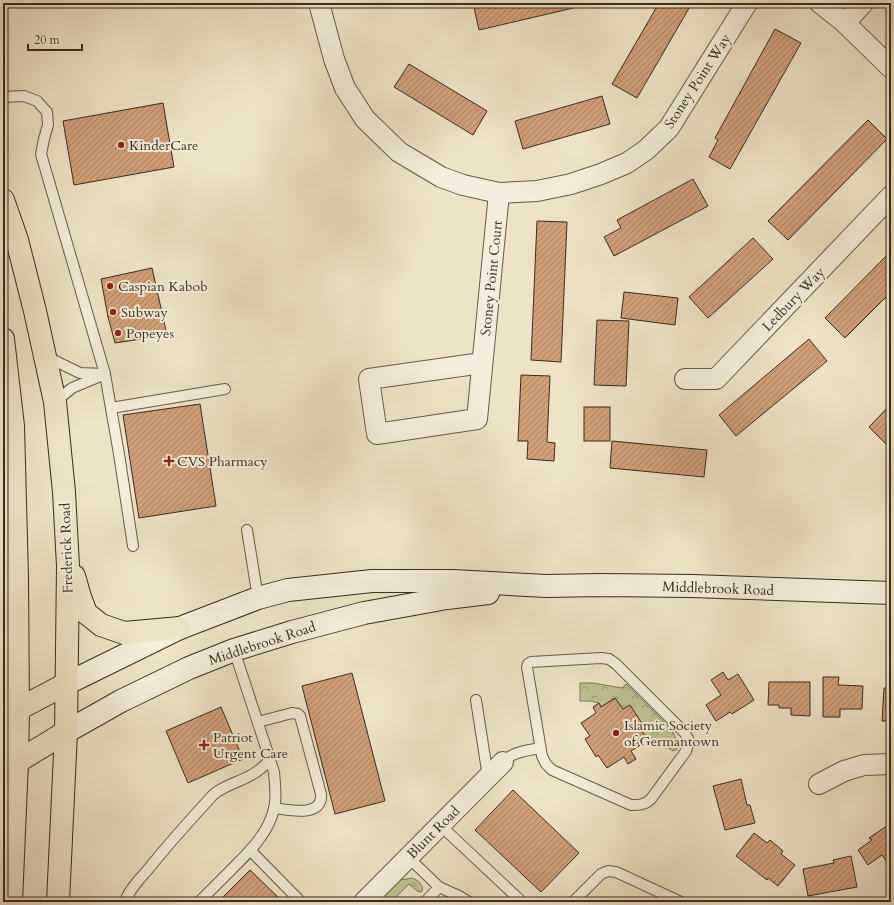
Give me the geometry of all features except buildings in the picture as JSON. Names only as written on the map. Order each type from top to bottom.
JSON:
[{"type":"main road","name":"Frederick Road","points":[[3,200],[16,240],[35,311],[55,402],[64,492],[68,566],[66,732],[58,902]]},
{"type":"main road","points":[[3,339],[13,426],[16,570],[10,713],[11,894]]},
{"type":"main road","points":[[67,553],[86,613],[101,625],[124,633],[180,628]]},
{"type":"main road","name":"Middlebrook Road","points":[[10,713],[66,684]]},
{"type":"main road","name":"Middlebrook Road","points":[[10,767],[66,732]]},
{"type":"main road","points":[[3,865],[11,894]]},
{"type":"street","name":"Stoney Point Way","points":[[319,3],[334,59],[345,88],[365,120],[399,152],[442,177],[463,185],[499,193],[537,191],[571,184],[627,164],[646,150],[669,128],[747,3]]},
{"type":"street","points":[[820,3],[844,22],[891,68]]},
{"type":"street","points":[[844,22],[863,3]]},
{"type":"street","name":"Stoney Point Court","points":[[482,363],[369,379],[377,434],[477,419],[499,193]]},
{"type":"street","name":"Ledbury Way","points":[[685,379],[716,379],[891,196]]},
{"type":"street","name":"Middlebrook Road","points":[[66,684],[180,628],[258,598],[288,590],[372,580],[453,580],[546,586],[672,586],[891,593]]},
{"type":"street","name":"Middlebrook Road","points":[[66,732],[121,701],[189,668],[234,650],[292,632],[364,613],[447,598],[546,586]]},
{"type":"street","name":"Blunt Road","points":[[364,902],[503,762]]},
{"type":"street","points":[[819,784],[844,771],[864,765],[891,764]]},
{"type":"lane","points":[[3,97],[24,96],[37,101],[47,112],[48,125],[41,154],[105,374],[133,546]]},
{"type":"lane","points":[[45,356],[80,373],[105,374]]},
{"type":"lane","points":[[55,402],[72,388],[105,374]]},
{"type":"lane","points":[[111,408],[225,389]]},
{"type":"lane","points":[[247,530],[258,598]]},
{"type":"lane","points":[[199,902],[250,850],[262,835],[271,820],[276,797],[274,772],[234,650]]},
{"type":"lane","points":[[600,658],[609,660],[616,664],[686,733],[688,737],[686,751],[651,799],[647,803],[637,805],[631,805],[552,770],[543,760],[540,748],[527,667],[531,662],[600,658]]},
{"type":"lane","points":[[476,700],[488,777]]},
{"type":"lane","points":[[258,722],[292,713],[300,716],[321,794],[321,801],[317,806],[308,811],[298,812],[274,808]]},
{"type":"lane","points":[[503,762],[509,756],[516,753],[540,748]]},
{"type":"lane","points":[[124,902],[131,890],[144,874],[213,795],[221,788],[252,775],[270,760]]},
{"type":"lane","points":[[440,825],[522,902]]},
{"type":"lane","points":[[250,850],[299,901]]},
{"type":"lane","points":[[408,857],[439,887],[469,902]]},
{"type":"lane","points":[[573,902],[601,874],[608,871],[616,872],[681,902]]},
{"type":"lane","points":[[425,902],[439,887]]},
{"type":"green space","points":[[580,683],[593,683],[622,688],[626,684],[670,728],[676,738],[677,749],[673,751],[660,742],[650,743],[641,730],[644,728],[623,709],[615,698],[601,707],[599,703],[580,701]]},
{"type":"green space","points":[[412,878],[418,881],[421,885],[421,892],[417,891],[409,884],[391,902],[377,902],[400,880]]},
{"type":"place","name":"KinderCare","points":[[121,145]]},
{"type":"place","name":"Caspian Kabob","points":[[110,286]]},
{"type":"place","name":"Subway","points":[[113,312]]},
{"type":"place","name":"Popeyes","points":[[118,333]]},
{"type":"place","name":"CVS Pharmacy","points":[[169,461]]},
{"type":"place","name":"Islamic Society of Germantown","points":[[616,733]]},
{"type":"place","name":"Patriot Urgent Care","points":[[204,745]]}]
